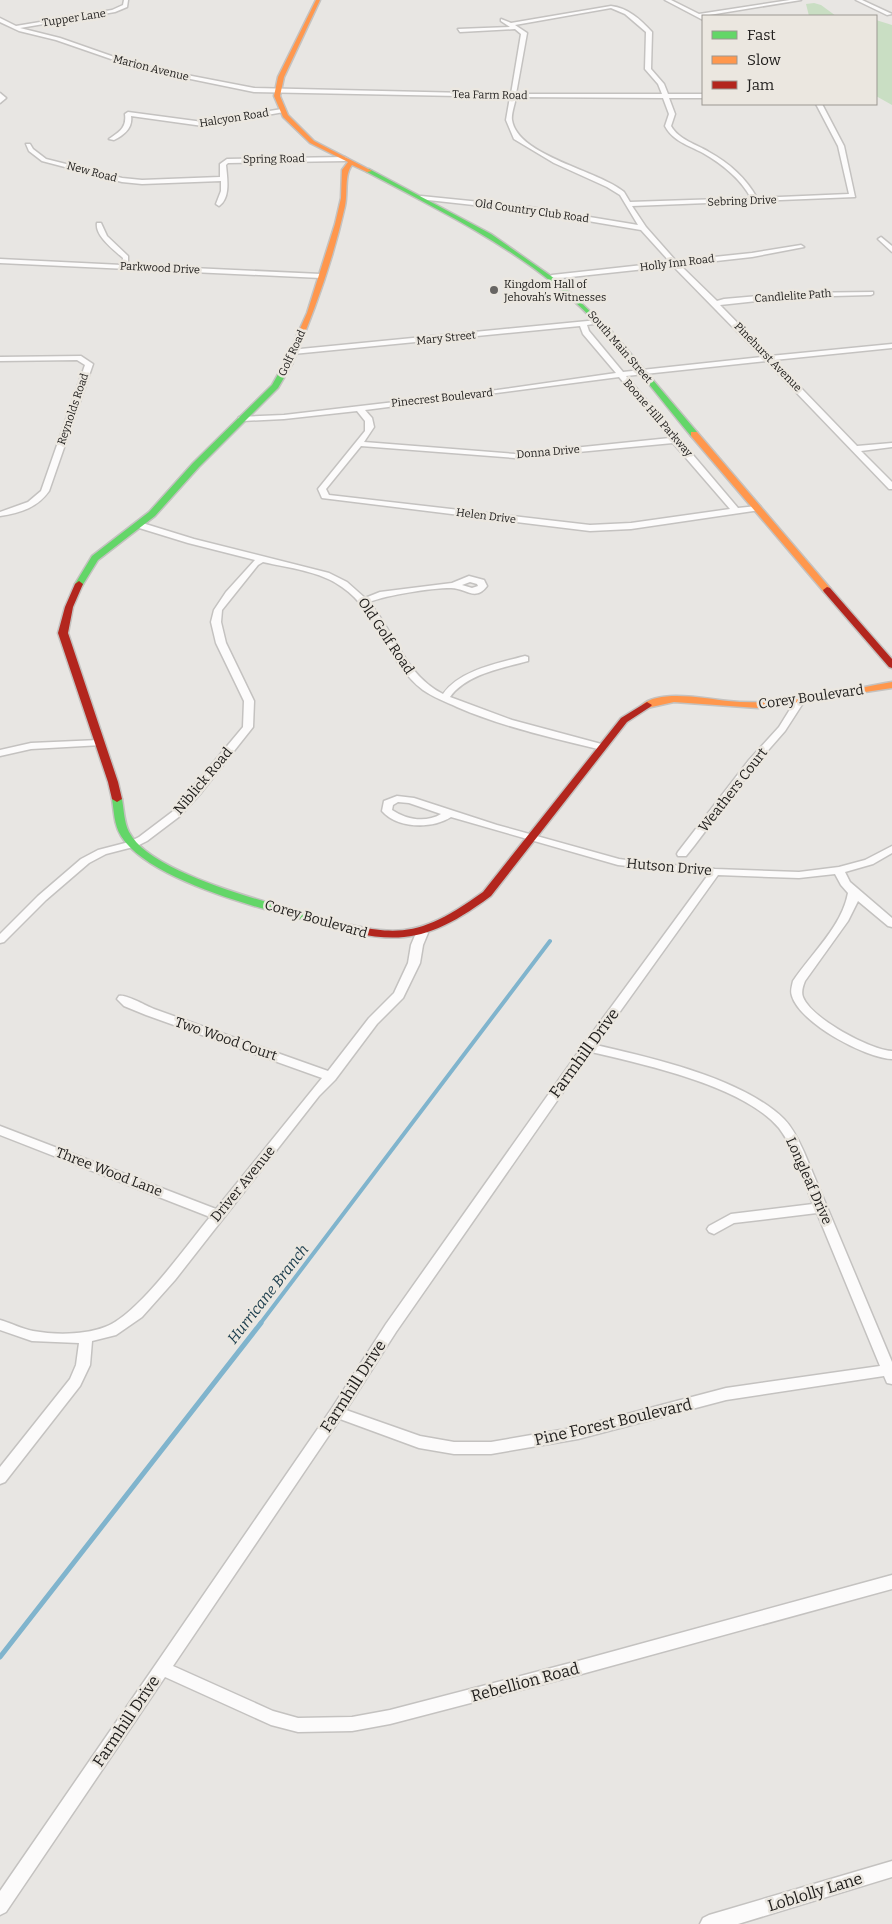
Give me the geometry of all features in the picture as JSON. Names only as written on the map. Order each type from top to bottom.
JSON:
[{"type":"street","name":"Tupper Lane","points":[[14,27],[113,11],[125,6],[126,0]]},
{"type":"street","points":[[277,91],[284,71],[318,0]]},
{"type":"street","points":[[666,0],[701,17]]},
{"type":"street","points":[[711,15],[799,0]]},
{"type":"street","points":[[858,0],[889,14]]},
{"type":"street","points":[[747,2],[758,6]]},
{"type":"street","points":[[460,30],[513,26],[616,8],[635,18],[649,32],[648,69],[661,84],[672,114],[668,126],[672,134],[701,149],[737,175],[755,200]]},
{"type":"street","name":"Marion Avenue","points":[[0,20],[14,27],[139,66],[254,90],[277,91]]},
{"type":"street","points":[[503,20],[513,26]]},
{"type":"street","name":"Pinehurst Avenue","points":[[513,26],[524,33],[509,120],[516,138],[556,162],[614,188],[622,194],[643,228],[675,264],[892,487]]},
{"type":"street","name":"Tea Farm Road","points":[[277,91],[702,96]]},
{"type":"street","name":"South Main Street","points":[[277,91],[282,110],[290,122],[312,142],[507,245],[552,277],[598,322],[892,665]]},
{"type":"street","points":[[0,95],[3,98],[0,101]]},
{"type":"street","name":"Sebring Drive","points":[[628,204],[853,196],[841,146],[820,105]]},
{"type":"street","name":"Halcyon Road","points":[[112,139],[123,132],[129,122],[128,114],[202,124],[282,110]]},
{"type":"street","name":"New Road","points":[[28,145],[31,150],[44,160],[116,179],[142,182],[223,181]]},
{"type":"street","name":"Spring Road","points":[[223,181],[223,164],[230,160],[348,160]]},
{"type":"street","name":"Golf Road","points":[[139,525],[152,514],[185,476],[275,386],[293,352],[310,313],[342,209],[348,160]]},
{"type":"street","points":[[219,204],[223,195],[223,181]]},
{"type":"street","name":"Old Country Club Road","points":[[421,198],[529,209],[643,228]]},
{"type":"street","points":[[99,224],[99,228],[108,241],[126,257],[125,266]]},
{"type":"street","points":[[880,239],[892,250]]},
{"type":"street","name":"Holly Inn Road","points":[[552,277],[752,255],[802,247]]},
{"type":"street","name":"Parkwood Drive","points":[[0,261],[321,276]]},
{"type":"street","name":"Candlelite Path","points":[[716,304],[724,301],[794,295],[871,293]]},
{"type":"street","name":"Mary Street","points":[[293,352],[598,322]]},
{"type":"street","name":"Boone Hill Parkway","points":[[582,323],[586,332],[736,511]]},
{"type":"street","name":"Pinecrest Boulevard","points":[[242,419],[277,418],[768,358],[892,346]]},
{"type":"street","name":"Reynolds Road","points":[[0,359],[78,358],[89,364],[45,491],[36,501],[28,506],[0,514]]},
{"type":"street","name":"Helen Drive","points":[[359,408],[366,415],[370,427],[360,444],[322,489],[325,496],[362,502],[590,528],[618,528],[757,508]]},
{"type":"street","name":"Donna Drive","points":[[360,444],[515,456],[676,440]]},
{"type":"street","points":[[855,448],[892,445]]},
{"type":"street","name":"Old Golf Road","points":[[139,525],[191,541],[335,578],[343,582],[365,601],[408,671],[422,685],[445,698],[486,716],[602,747]]},
{"type":"street","name":"Corey Boulevard","points":[[139,525],[101,552],[89,565],[81,578],[69,607],[63,633],[112,782],[122,828],[132,844],[148,858],[168,871],[192,881],[341,928],[385,936],[422,933],[451,921],[471,908],[501,878],[602,747],[631,714],[659,701],[695,700],[744,705],[800,700],[892,685]]},
{"type":"street","name":"Niblick Road","points":[[0,940],[42,898],[85,861],[111,849],[132,844],[154,832],[176,814],[248,727],[249,701],[221,643],[216,622],[218,610],[229,594],[255,563],[262,558]]},
{"type":"street","points":[[365,601],[380,595],[454,585]]},
{"type":"street","points":[[445,698],[448,691],[458,684],[480,674],[525,659]]},
{"type":"street","name":"Weathers Court","points":[[682,854],[763,749],[784,728],[800,700]]},
{"type":"street","points":[[0,753],[31,746],[100,743]]},
{"type":"street","name":"Hutson Drive","points":[[449,813],[437,822],[416,821],[391,814],[387,811],[387,806],[392,801],[403,799],[618,862],[715,872],[799,875],[839,870],[877,858],[892,848]]},
{"type":"street","points":[[839,870],[845,883],[892,924]]},
{"type":"street","name":"Farmhill Drive","points":[[0,1906],[337,1412],[391,1328],[588,1047],[715,872]]},
{"type":"street","points":[[854,892],[852,903],[844,921],[800,981],[796,990],[797,995],[810,1012],[836,1032],[863,1049],[874,1053],[892,1055]]},
{"type":"street","name":"Driver Avenue","points":[[0,1325],[32,1336],[86,1338],[111,1331],[137,1313],[315,1093],[331,1077],[373,1021],[399,995],[414,963],[417,945],[422,933]]},
{"type":"street","name":"Two Wood Court","points":[[123,999],[150,1012],[331,1077]]},
{"type":"street","name":"Longleaf Drive","points":[[588,1047],[650,1063],[735,1092],[760,1105],[780,1122],[798,1152],[891,1373]]},
{"type":"street","name":"Three Wood Lane","points":[[0,1130],[218,1215]]},
{"type":"street","points":[[714,1229],[731,1219],[821,1208]]},
{"type":"street","points":[[0,1478],[75,1382],[82,1365],[86,1338]]},
{"type":"street","name":"Pine Forest Boulevard","points":[[337,1412],[419,1442],[454,1448],[491,1448],[578,1432],[726,1394],[891,1373]]},
{"type":"street","name":"Rebellion Road","points":[[162,1668],[271,1718],[298,1725],[352,1724],[390,1717],[578,1668],[892,1582]]},
{"type":"street","name":"Loblolly Lane","points":[[709,1924],[892,1869]]},
{"type":"green space","points":[[814,3],[821,5],[835,15],[809,15],[806,4]]},
{"type":"green space","points":[[877,20],[892,25],[892,105],[877,97]]},
{"type":"waterway","name":"Hurricane Branch","points":[[260,1324],[550,941]]},
{"type":"waterway","name":"Hurricane Branch","points":[[0,1657],[261,1323]]},
{"type":"traffic: fast","points":[[369,171],[489,236],[534,265],[556,282],[575,298],[610,334],[694,434]]},
{"type":"traffic: fast","points":[[79,584],[95,558],[152,514],[196,465],[275,386],[288,364]]},
{"type":"traffic: fast","points":[[117,799],[121,823],[126,836],[141,852],[161,866],[185,878],[212,888],[314,919]]},
{"type":"traffic: slow","points":[[318,0],[281,77],[277,96],[285,116],[312,142],[369,171]]},
{"type":"traffic: slow","points":[[288,364],[310,313],[338,224],[344,198],[345,170],[351,162]]},
{"type":"traffic: slow","points":[[694,434],[827,590]]},
{"type":"traffic: slow","points":[[647,705],[660,701],[674,700],[758,705],[809,699],[892,685]]},
{"type":"traffic: jam","points":[[79,584],[69,607],[63,633],[117,799]]},
{"type":"traffic: jam","points":[[827,590],[892,665]]},
{"type":"traffic: jam","points":[[314,919],[364,932],[385,935],[405,934],[444,923],[464,911],[487,894],[624,720],[647,705]]},
{"type":"place","name":"Kingdom Hall of Jehovah’s Witnesses","points":[[494,290]]}]
